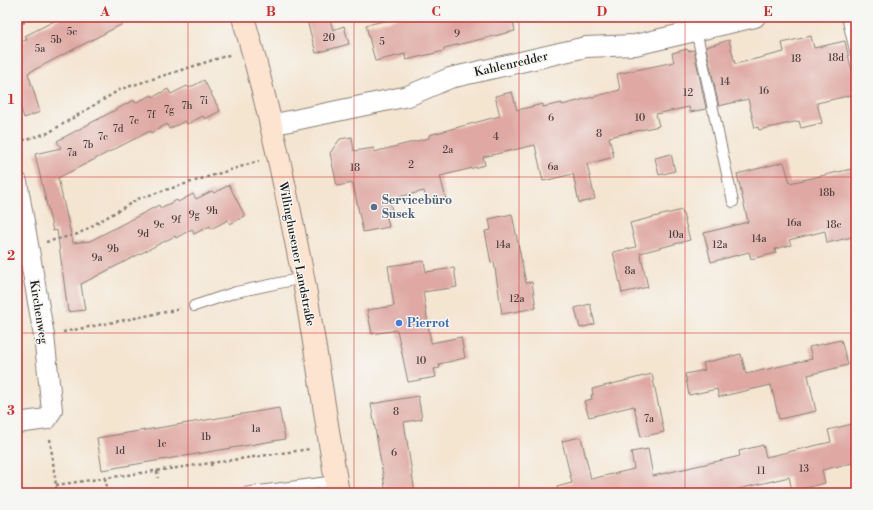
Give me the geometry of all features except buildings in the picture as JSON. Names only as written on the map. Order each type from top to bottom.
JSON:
[{"type":"street","name":"Willinghusener Landstraße","points":[[243,17],[252,47],[278,155],[303,278],[337,487]]},
{"type":"street","name":"Kahlenredder","points":[[271,125],[408,96],[450,78],[586,47],[635,45],[755,17]]},
{"type":"street","name":"Kirchenweg","points":[[17,182],[44,336],[52,410],[48,418]]},
{"type":"street","points":[[17,423],[48,418]]},
{"type":"lane","points":[[847,17],[856,54]]},
{"type":"lane","points":[[696,30],[733,202]]},
{"type":"lane","points":[[194,306],[236,292],[303,278]]},
{"type":"lane","points":[[244,493],[337,487]]},
{"type":"path","points":[[17,26],[33,17]]},
{"type":"path","points":[[17,142],[48,133],[121,89],[252,47]]},
{"type":"path","points":[[28,246],[78,234],[140,198],[278,155]]},
{"type":"path","points":[[44,336],[194,306]]},
{"type":"path","points":[[48,418],[57,493]]},
{"type":"path","points":[[56,485],[299,451]]},
{"type":"path","points":[[211,463],[212,470]]},
{"type":"path","points":[[157,470],[158,478]]},
{"type":"path","points":[[105,478],[107,487]]},
{"type":"place","name":"Servicebüro Susek","points":[[374,207]]},
{"type":"place","name":"Pierrot","points":[[399,323]]}]
